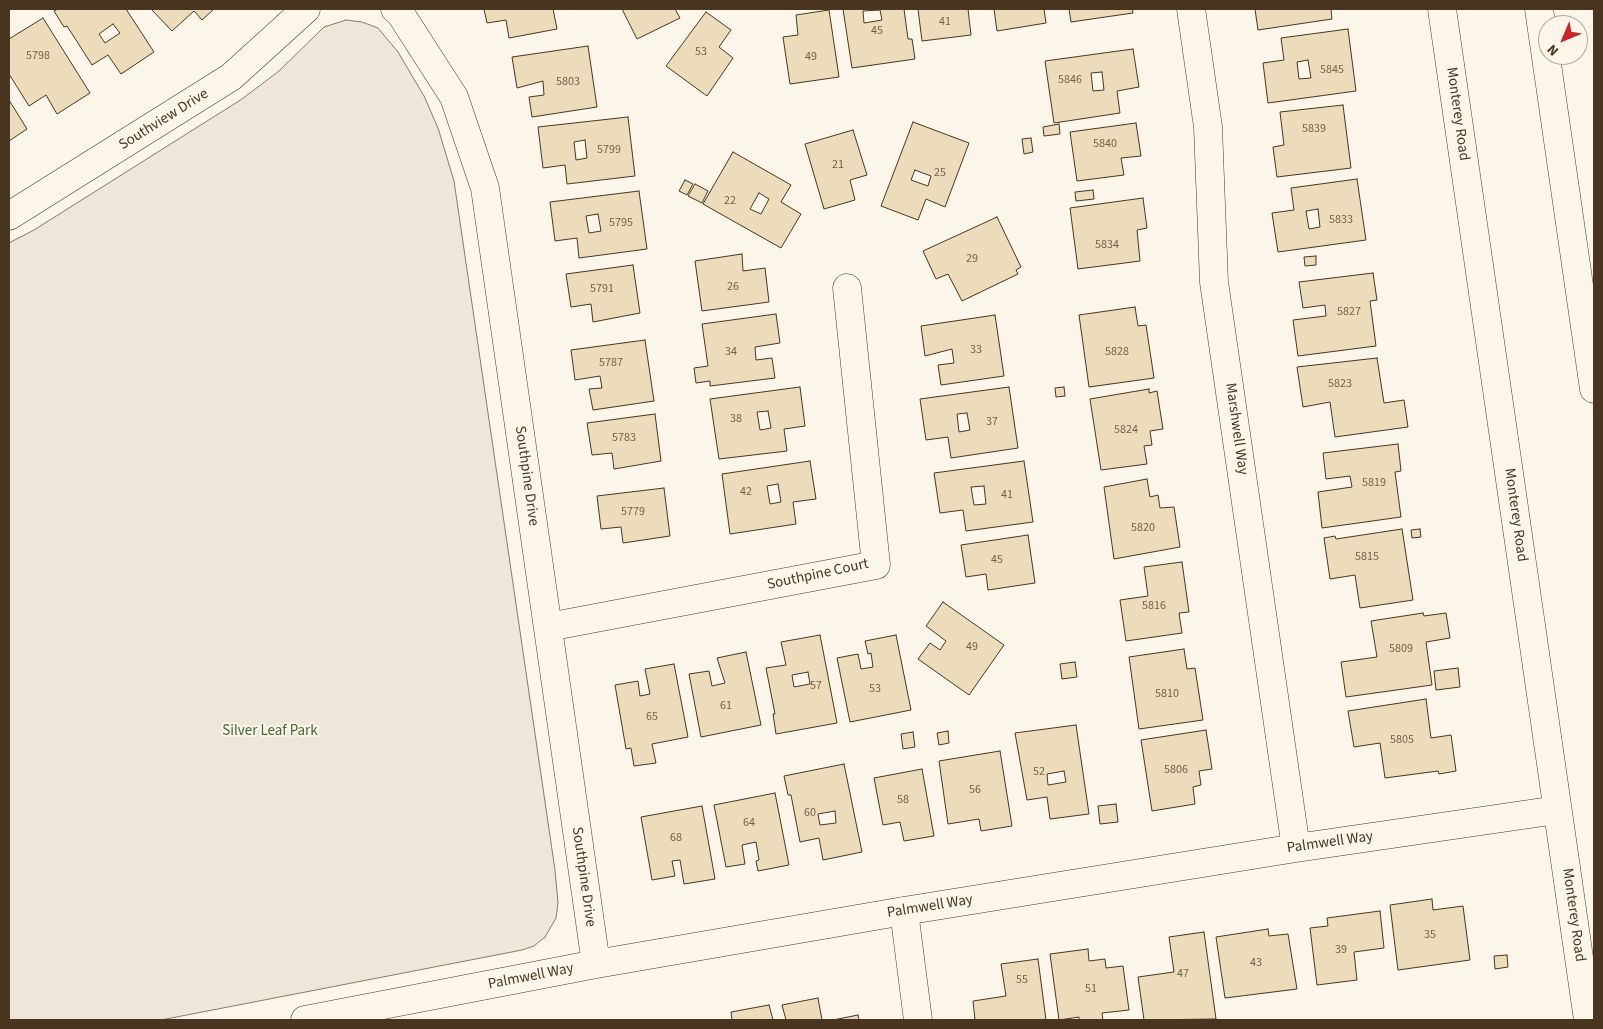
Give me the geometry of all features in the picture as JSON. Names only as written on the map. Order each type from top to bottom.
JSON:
[{"type":"street","name":"Southview Drive","points":[[9,216],[232,77],[306,9]]},
{"type":"street","name":"Southpine Drive","points":[[395,9],[400,12],[454,97],[484,188],[596,964]]},
{"type":"street","name":"Marshwell Way","points":[[1191,9],[1208,126],[1214,282],[1296,848]]},
{"type":"street","name":"Monterey Road","points":[[1442,9],[1588,1020]]},
{"type":"street","points":[[1539,9],[1594,389]]},
{"type":"street","name":"Southpine Court","points":[[548,627],[876,565],[847,288]]},
{"type":"street","name":"Palmwell Way","points":[[305,1020],[596,964],[904,911],[1296,848],[1557,810]]},
{"type":"street","points":[[904,911],[918,1020]]},
{"type":"green space","name":"Silver Leaf Park","points":[[346,20],[362,22],[378,28],[398,52],[424,96],[438,128],[454,181],[555,870],[558,903],[556,918],[545,937],[534,946],[522,950],[161,1020],[9,1020],[9,243],[34,230],[242,99],[279,71],[324,27]]},
{"type":"building","points":[[58,9],[126,9],[154,52],[121,74],[108,55],[92,65],[67,26],[64,27],[54,11]],"holes":[[[113,24],[120,33],[105,43],[99,34]]]},
{"type":"building","points":[[151,9],[214,9],[202,20],[194,11],[172,31]]},
{"type":"building","points":[[484,9],[553,9],[557,29],[509,38],[506,20],[487,23]]},
{"type":"building","points":[[622,9],[675,9],[680,18],[637,39]]},
{"type":"building","points":[[843,9],[904,9],[908,39],[912,39],[915,59],[852,68]],"holes":[[[880,10],[882,20],[864,23],[863,11]]]},
{"type":"building","points":[[918,9],[968,9],[971,35],[922,41]]},
{"type":"building","points":[[994,9],[1044,9],[1046,23],[997,31]]},
{"type":"building","points":[[1069,9],[1132,9],[1133,13],[1071,22]]},
{"type":"building","points":[[1255,9],[1331,9],[1332,19],[1258,30]]},
{"type":"building","points":[[829,10],[839,77],[790,84],[783,37],[798,35],[796,15]]},
{"type":"building","points":[[706,12],[731,30],[719,47],[733,58],[707,96],[666,66]]},
{"type":"building","points":[[43,18],[90,93],[57,114],[46,95],[29,106],[9,74],[9,39]]},
{"type":"building","points":[[1348,29],[1356,91],[1268,103],[1263,63],[1284,60],[1281,38]],"holes":[[[1308,60],[1311,78],[1299,79],[1297,62]]]},
{"type":"building","points":[[588,46],[597,107],[532,117],[529,97],[544,95],[543,81],[517,88],[512,57]]},
{"type":"building","points":[[1133,49],[1139,87],[1117,91],[1120,113],[1054,123],[1045,61]],"holes":[[[1102,72],[1104,90],[1093,91],[1091,73]]]},
{"type":"building","points":[[9,100],[27,129],[9,141]]},
{"type":"building","points":[[1343,105],[1351,168],[1277,177],[1273,147],[1284,145],[1280,112]]},
{"type":"building","points":[[628,117],[635,176],[567,184],[565,165],[543,168],[538,127]],"holes":[[[585,140],[587,158],[576,160],[574,142]]]},
{"type":"building","points":[[913,122],[969,143],[945,207],[926,199],[918,220],[881,206]],"holes":[[[915,170],[931,176],[928,186],[911,180]]]},
{"type":"building","points":[[1136,123],[1141,156],[1121,158],[1124,175],[1077,181],[1070,132]]},
{"type":"building","points":[[1059,124],[1060,134],[1044,136],[1043,127]]},
{"type":"building","points":[[853,130],[867,175],[850,180],[855,200],[824,209],[805,144]]},
{"type":"building","points":[[1031,138],[1033,152],[1024,154],[1022,139]]},
{"type":"building","points":[[733,152],[791,185],[781,202],[801,214],[781,248],[703,204]],"holes":[[[759,193],[769,199],[761,214],[750,209]]]},
{"type":"building","points":[[1357,179],[1366,240],[1278,252],[1272,213],[1294,210],[1291,188]],"holes":[[[1318,209],[1320,227],[1309,229],[1306,211]]]},
{"type":"building","points":[[685,180],[693,184],[687,195],[679,191]]},
{"type":"building","points":[[695,184],[708,191],[702,203],[688,196]]},
{"type":"building","points":[[1093,190],[1094,199],[1076,201],[1075,192]]},
{"type":"building","points":[[639,191],[647,249],[579,258],[577,238],[555,241],[550,202]],"holes":[[[598,214],[601,231],[589,233],[586,216]]]},
{"type":"building","points":[[1143,198],[1147,228],[1137,230],[1140,261],[1078,269],[1070,208]]},
{"type":"building","points":[[997,217],[1021,267],[1016,270],[1018,274],[962,301],[948,274],[936,279],[923,251]]},
{"type":"building","points":[[742,254],[743,271],[765,268],[769,302],[702,311],[695,261]]},
{"type":"building","points":[[1316,256],[1316,265],[1305,266],[1304,257]]},
{"type":"building","points":[[633,265],[640,313],[593,322],[591,304],[571,307],[566,274]]},
{"type":"building","points":[[1373,273],[1377,300],[1370,301],[1376,346],[1298,356],[1293,320],[1326,316],[1325,305],[1303,308],[1299,282]]},
{"type":"building","points":[[1135,307],[1138,326],[1146,325],[1154,378],[1089,387],[1079,315]]},
{"type":"building","points":[[776,314],[780,343],[755,347],[756,360],[772,358],[775,378],[710,386],[710,381],[696,383],[694,368],[708,366],[702,324]]},
{"type":"building","points":[[995,315],[1004,376],[941,385],[938,365],[954,363],[952,349],[925,356],[921,326]]},
{"type":"building","points":[[645,340],[654,401],[593,410],[589,389],[602,388],[600,376],[575,380],[571,350]]},
{"type":"building","points":[[1377,358],[1384,403],[1404,400],[1408,427],[1335,437],[1330,402],[1303,407],[1297,367]]},
{"type":"building","points":[[800,387],[805,426],[784,429],[787,451],[719,459],[710,399]],"holes":[[[768,411],[771,428],[760,430],[757,412]]]},
{"type":"building","points":[[1009,387],[1018,448],[951,458],[948,437],[926,440],[920,399]],"holes":[[[967,413],[970,430],[959,432],[957,414]]]},
{"type":"building","points":[[1064,387],[1065,396],[1056,397],[1055,388]]},
{"type":"building","points":[[1149,389],[1149,393],[1157,391],[1163,429],[1150,431],[1152,445],[1144,446],[1147,464],[1101,470],[1090,399]]},
{"type":"building","points":[[655,414],[661,461],[614,469],[612,453],[592,455],[587,423]]},
{"type":"building","points":[[1398,444],[1401,471],[1395,472],[1401,517],[1322,528],[1318,492],[1352,487],[1350,476],[1326,479],[1323,453]]},
{"type":"building","points":[[810,461],[816,499],[793,502],[796,524],[730,534],[722,474]],"holes":[[[778,484],[781,502],[770,504],[767,486]]]},
{"type":"building","points":[[1024,461],[1033,522],[966,531],[963,510],[940,513],[934,473]],"holes":[[[984,486],[986,504],[974,505],[971,487]]]},
{"type":"building","points":[[1147,479],[1150,497],[1158,495],[1160,508],[1174,507],[1180,547],[1114,559],[1104,487]]},
{"type":"building","points":[[664,488],[670,536],[623,543],[621,527],[601,529],[597,496]]},
{"type":"building","points":[[1402,529],[1413,600],[1360,608],[1355,575],[1330,579],[1324,538],[1335,536],[1336,539]]},
{"type":"building","points":[[1420,529],[1421,537],[1412,538],[1411,530]]},
{"type":"building","points":[[1028,535],[1035,583],[988,590],[986,574],[966,577],[961,545]]},
{"type":"building","points":[[1182,562],[1189,612],[1179,613],[1182,633],[1126,641],[1120,600],[1148,596],[1144,567]]},
{"type":"building","points":[[943,602],[1004,645],[969,695],[918,659],[930,643],[940,650],[946,641],[926,626]]},
{"type":"building","points":[[1423,613],[1424,616],[1446,613],[1450,638],[1426,642],[1432,685],[1346,697],[1341,662],[1377,657],[1371,621]]},
{"type":"building","points":[[820,635],[837,723],[776,734],[773,714],[775,714],[766,668],[786,665],[781,642]],"holes":[[[808,672],[810,684],[794,687],[792,675]]]},
{"type":"building","points":[[896,635],[911,710],[850,722],[837,658],[858,654],[861,669],[873,667],[871,653],[868,654],[865,641]]},
{"type":"building","points":[[1184,649],[1187,669],[1195,668],[1203,720],[1139,729],[1129,657]]},
{"type":"building","points":[[746,652],[761,725],[701,737],[689,674],[709,671],[712,686],[725,683],[717,658]]},
{"type":"building","points":[[1075,662],[1077,677],[1062,679],[1060,664]]},
{"type":"building","points":[[674,664],[688,737],[652,744],[656,763],[634,766],[631,748],[626,749],[615,685],[638,681],[640,696],[650,694],[645,669]]},
{"type":"building","points":[[1458,668],[1460,687],[1436,690],[1434,671]]},
{"type":"building","points":[[1426,699],[1431,738],[1451,735],[1456,771],[1439,774],[1438,771],[1385,778],[1380,743],[1354,747],[1348,711]]},
{"type":"building","points":[[1076,725],[1089,814],[1050,819],[1047,797],[1027,800],[1015,733]],"holes":[[[1064,771],[1066,782],[1048,785],[1047,774]]]},
{"type":"building","points":[[1206,730],[1212,769],[1199,771],[1201,785],[1193,787],[1195,804],[1152,811],[1141,740]]},
{"type":"building","points":[[948,731],[949,743],[939,745],[937,733]]},
{"type":"building","points":[[913,732],[915,747],[903,749],[901,734]]},
{"type":"building","points":[[1000,751],[1012,826],[981,831],[979,819],[948,824],[939,761]]},
{"type":"building","points":[[844,764],[862,852],[823,860],[819,838],[800,842],[791,795],[788,795],[784,776]],"holes":[[[835,811],[836,823],[820,825],[818,814]]]},
{"type":"building","points":[[922,769],[934,836],[904,841],[900,822],[883,825],[874,778]]},
{"type":"building","points":[[775,793],[789,865],[758,871],[756,861],[759,860],[756,842],[742,845],[745,864],[726,867],[714,805]]},
{"type":"building","points":[[1116,804],[1118,822],[1100,824],[1098,806]]},
{"type":"building","points":[[702,806],[715,879],[684,884],[680,860],[672,861],[675,876],[652,880],[641,817]]},
{"type":"building","points":[[1432,899],[1433,910],[1463,906],[1470,960],[1398,970],[1390,905]]},
{"type":"building","points":[[1380,911],[1384,948],[1354,952],[1357,980],[1317,985],[1310,928],[1328,926],[1327,918]]},
{"type":"building","points":[[1268,929],[1269,936],[1288,934],[1297,989],[1225,998],[1216,937]]},
{"type":"building","points":[[1204,932],[1216,1019],[1144,1020],[1138,977],[1174,972],[1169,937]]},
{"type":"building","points":[[1088,949],[1089,961],[1105,959],[1106,968],[1123,966],[1129,1010],[1102,1013],[1103,1020],[1079,1020],[1079,1017],[1059,1020],[1050,954]]},
{"type":"building","points":[[1507,955],[1508,967],[1495,969],[1494,956]]},
{"type":"building","points":[[1038,959],[1046,1020],[975,1020],[973,1001],[1006,996],[1001,964]]},
{"type":"building","points":[[818,998],[822,1020],[786,1020],[782,1005]]},
{"type":"building","points":[[769,1005],[773,1020],[732,1020],[731,1012]]},
{"type":"building","points":[[858,1015],[859,1020],[833,1020]]}]
